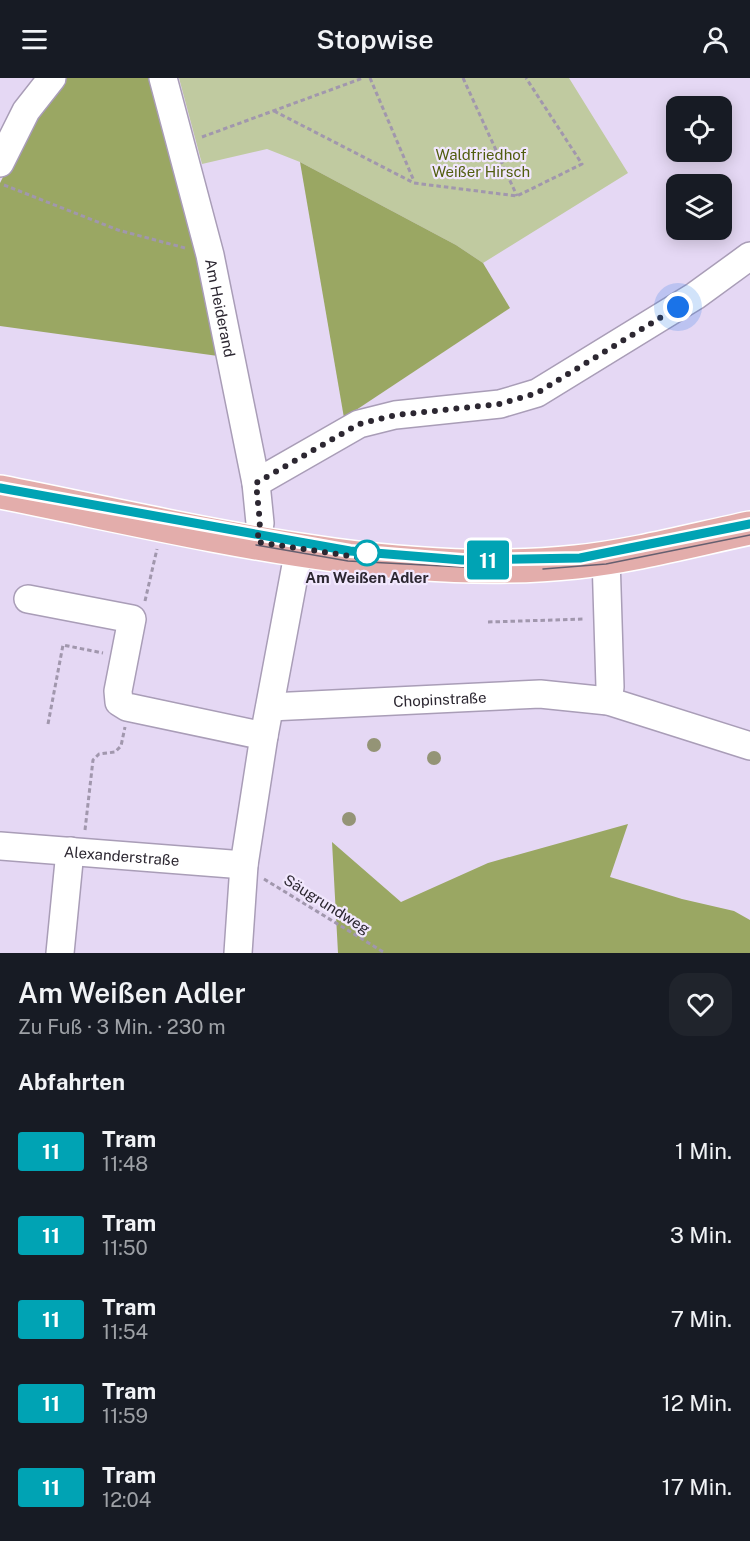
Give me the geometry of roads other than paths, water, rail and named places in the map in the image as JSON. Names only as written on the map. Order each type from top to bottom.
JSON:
[{"type":"main road","points":[[0,492],[257,542],[398,561],[551,564],[606,558],[750,528]]},
{"type":"street","points":[[0,163],[26,111],[52,78]]},
{"type":"street","name":"Am Heiderand","points":[[163,78],[210,255],[256,483],[260,523],[257,542]]},
{"type":"street","points":[[256,483],[359,424],[396,415],[500,404],[537,393],[695,296],[750,256]]},
{"type":"street","points":[[238,953],[250,870],[264,736],[299,549]]},
{"type":"street","points":[[606,558],[610,687],[608,701]]},
{"type":"street","points":[[28,599],[132,620],[119,702],[127,707],[264,736]]},
{"type":"street","name":"Chopinstraße","points":[[270,707],[540,694],[608,701],[750,746]]},
{"type":"street","name":"Alexanderstraße","points":[[0,846],[250,870]]},
{"type":"street","points":[[60,953],[76,852]]},
{"type":"tram line","points":[[0,488],[289,543],[363,554],[437,560],[510,562],[581,558],[644,548],[750,524]]},
{"type":"tram line","name":"11","points":[[0,488],[258,537],[350,551],[462,560],[516,561],[580,558],[750,524]]},
{"type":"tram line","points":[[543,569],[606,564],[750,535]]},
{"type":"tram line","points":[[256,545],[348,561],[501,569]]},
{"type":"place","name":"Am Weißen Adler","points":[[367,553]]},
{"type":"park label","name":"Waldfriedhof Weißer Hirsch","points":[[481,162]]}]
